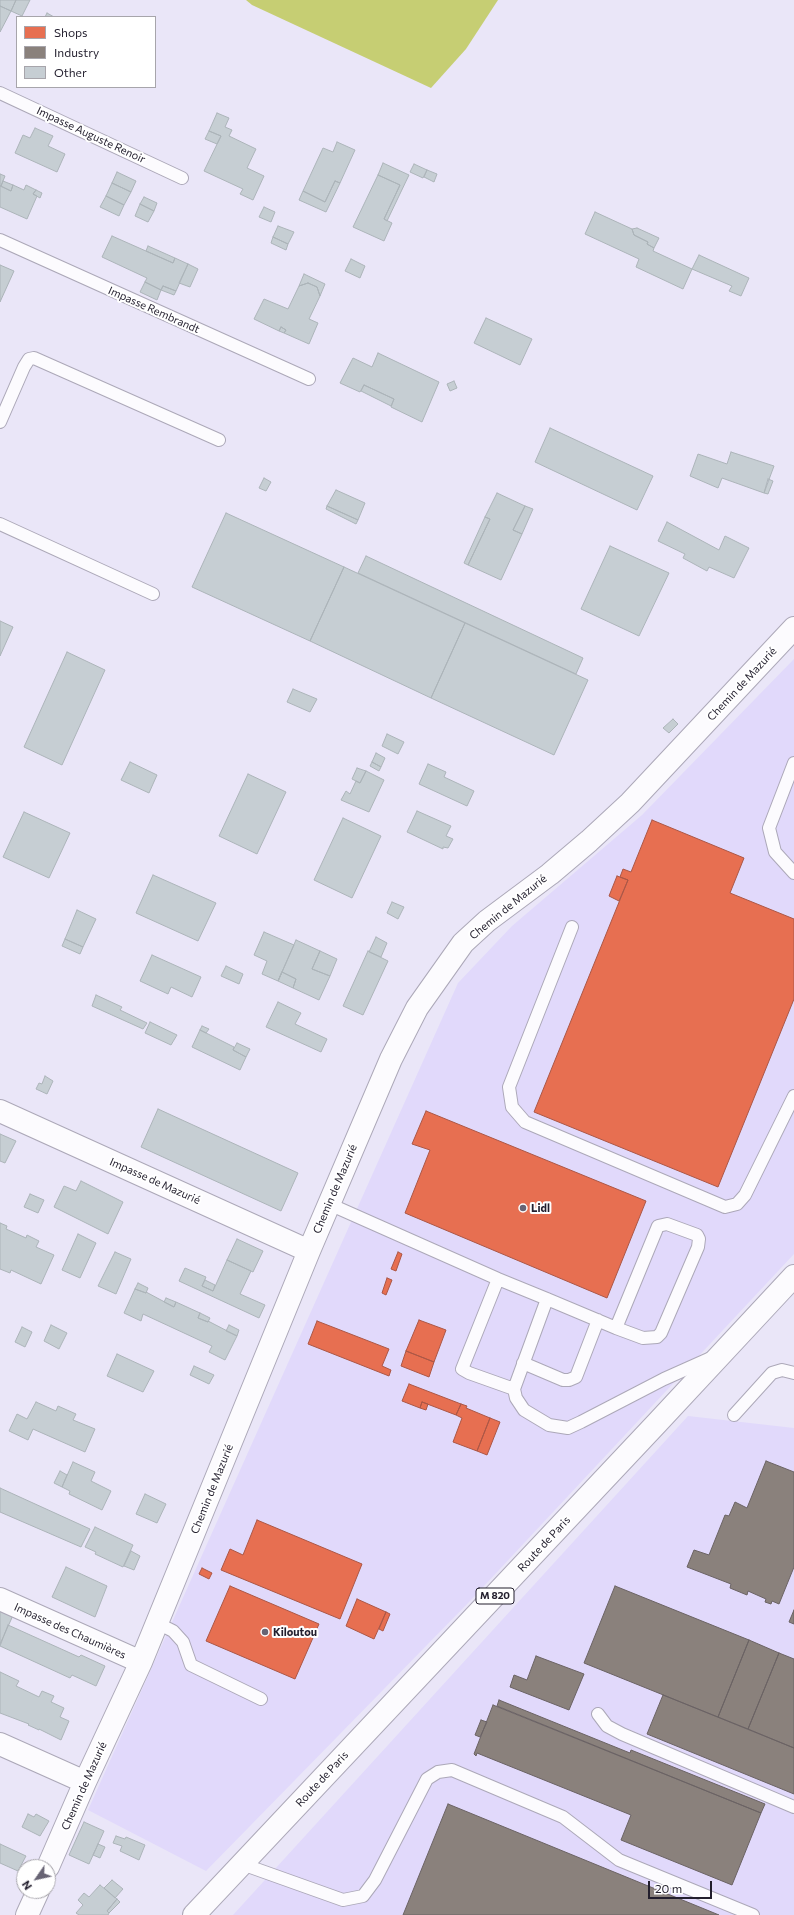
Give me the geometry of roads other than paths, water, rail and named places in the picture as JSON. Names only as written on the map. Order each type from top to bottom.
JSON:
[{"type":"street","name":"Chemin de Mazurié","points":[[51,1859],[85,1782],[141,1662],[309,1251],[391,1059],[417,1008],[439,975],[464,943],[487,922],[590,841],[624,808],[794,628]]},
{"type":"street","name":"Impasse de Mazurié","points":[[0,1112],[309,1251]]},
{"type":"street","name":"Route de Paris","points":[[194,1915],[794,1276]]},
{"type":"street","name":"Impasse des Chaumières","points":[[0,1599],[141,1662]]},
{"type":"street","points":[[0,1744],[85,1782]]},
{"type":"street","points":[[27,1915],[34,1899]]},
{"type":"lane","name":"Impasse Auguste Renoir","points":[[0,93],[182,178]]},
{"type":"lane","name":"Impasse Rembrandt","points":[[0,240],[309,379]]},
{"type":"lane","points":[[0,422],[24,367],[29,359],[34,358],[219,440]]},
{"type":"lane","points":[[0,524],[153,594]]},
{"type":"lane","points":[[794,763],[769,828],[775,852],[794,873]]},
{"type":"lane","points":[[572,927],[509,1087],[512,1107],[525,1122],[725,1207],[737,1204],[745,1195],[794,1096]]},
{"type":"lane","points":[[329,1204],[498,1279],[616,1328],[643,1338],[657,1337],[661,1333],[698,1247],[699,1238],[696,1235],[667,1224],[658,1226],[616,1328]]},
{"type":"lane","points":[[498,1279],[462,1368],[468,1373],[514,1389]]},
{"type":"lane","points":[[548,1299],[514,1389],[516,1398],[524,1410],[549,1425],[568,1428],[664,1379],[721,1354]]},
{"type":"lane","points":[[523,1363],[562,1380],[569,1380],[576,1377],[598,1320]]},
{"type":"lane","points":[[734,1415],[772,1373],[782,1370],[794,1373]]},
{"type":"lane","points":[[157,1623],[173,1631],[183,1642],[191,1665],[261,1699]]},
{"type":"lane","points":[[598,1714],[607,1726],[622,1734],[794,1807]]},
{"type":"lane","points":[[242,1864],[343,1900],[363,1896],[375,1880],[427,1779],[438,1772],[452,1770],[563,1817],[619,1860],[753,1915]]},
{"type":"place","name":"Lidl","points":[[523,1208]]},
{"type":"place","name":"Kiloutou","points":[[265,1632]]}]
